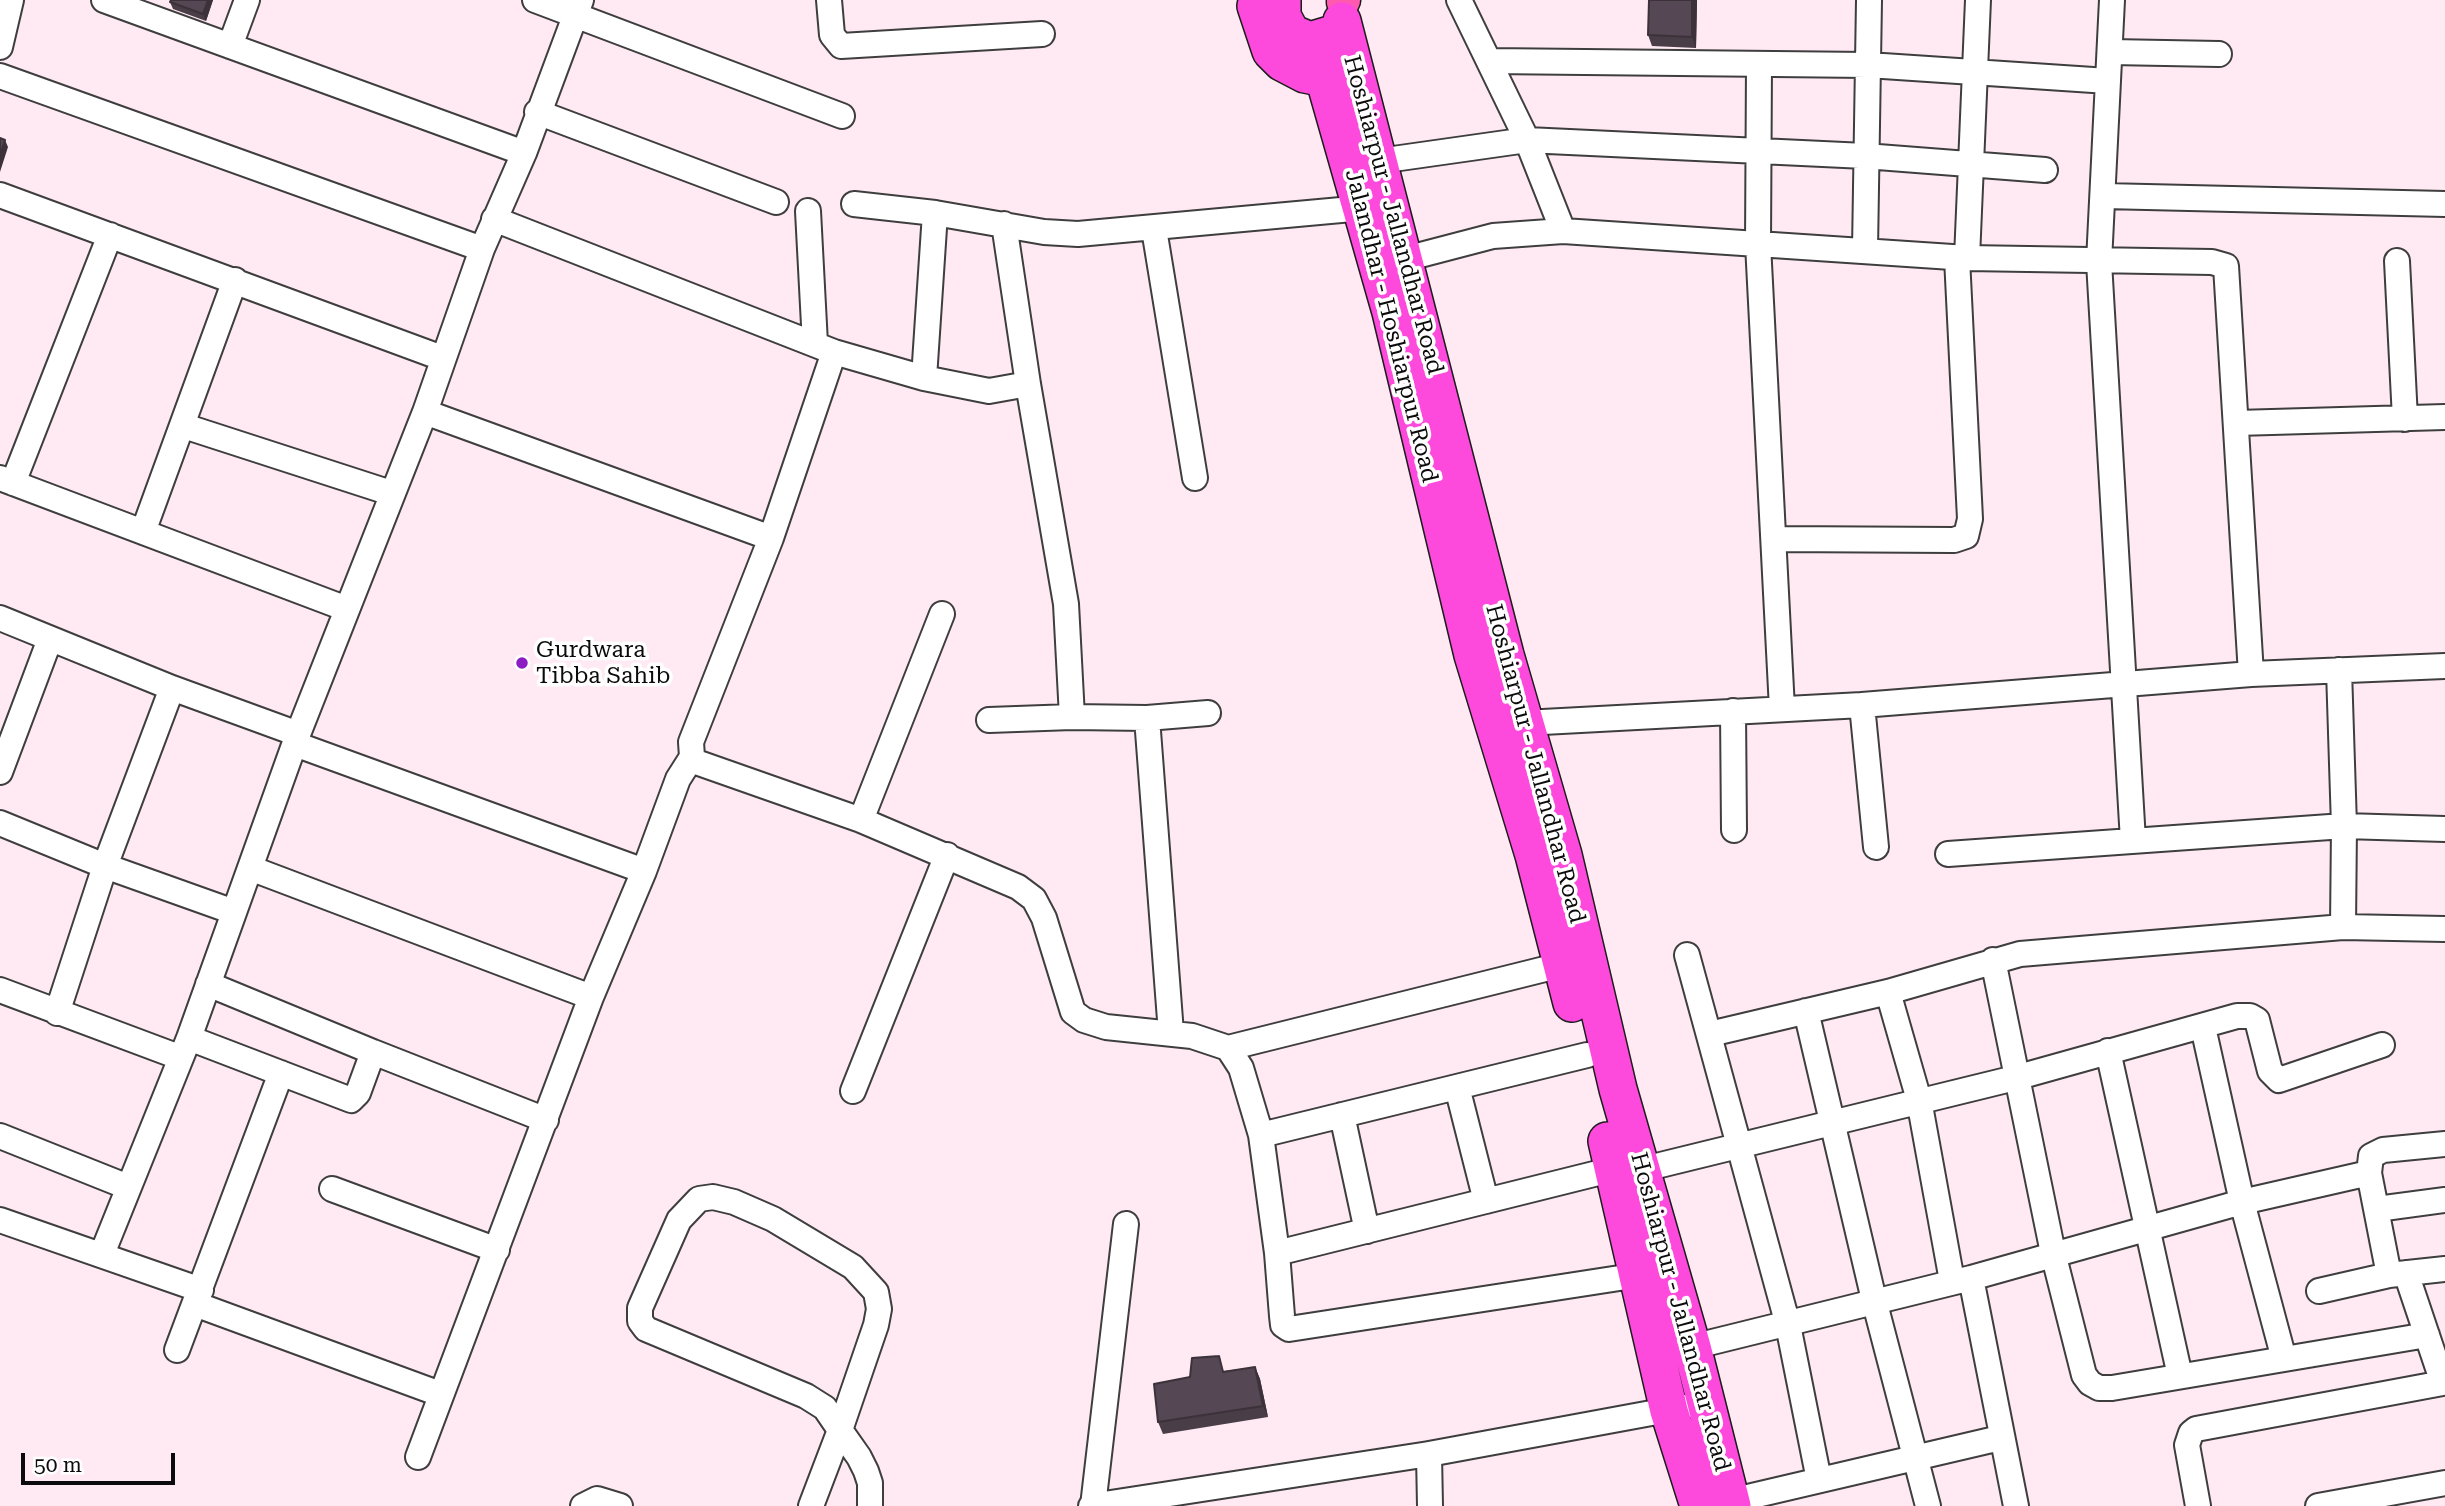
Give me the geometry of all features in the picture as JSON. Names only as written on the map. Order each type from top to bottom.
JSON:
[{"type":"highway","points":[[1325,78],[1306,74],[1282,62],[1271,51],[1276,14],[1329,36],[1343,6]]},
{"type":"highway","name":"Hoshiarpur - Jallandhar Road","points":[[1343,6],[1379,161],[1524,723],[1563,855],[1574,962],[1627,1170],[1692,1348],[1707,1403],[1721,1504]]},
{"type":"highway","name":"Jalandhar - Hoshiarpur Road","points":[[1276,14],[1325,78],[1391,312],[1474,655],[1534,855],[1574,962],[1587,1055],[1627,1170],[1639,1275],[1669,1410],[1721,1504]]},
{"type":"street","points":[[0,47],[11,0]]},
{"type":"street","points":[[104,0],[132,5],[230,46],[524,153]]},
{"type":"street","points":[[230,46],[247,0]]},
{"type":"street","points":[[535,0],[578,8],[842,116]]},
{"type":"street","points":[[829,0],[832,35],[841,46],[1042,34]]},
{"type":"street","points":[[1459,0],[1527,141],[1563,231]]},
{"type":"street","points":[[1864,250],[1869,0]]},
{"type":"street","points":[[1775,539],[1954,540],[1966,536],[1970,519],[1962,258],[1970,164],[1978,0]]},
{"type":"street","points":[[2112,0],[2099,262],[2133,841]]},
{"type":"street","points":[[102,1254],[208,984],[296,739],[425,412],[482,250],[524,153],[537,112],[578,8]]},
{"type":"street","points":[[2111,52],[2219,54]]},
{"type":"street","points":[[1490,61],[1868,65],[2108,81]]},
{"type":"street","points":[[1759,65],[1758,244],[1783,709]]},
{"type":"street","points":[[0,76],[482,250]]},
{"type":"street","points":[[537,112],[776,202]]},
{"type":"street","points":[[1379,161],[1527,141],[1865,156],[2045,170]]},
{"type":"street","points":[[0,195],[442,358]]},
{"type":"street","points":[[2104,196],[2445,204]]},
{"type":"street","points":[[854,204],[935,213],[1070,234],[1154,229],[1363,208]]},
{"type":"street","points":[[808,211],[825,348],[771,538],[691,742],[692,757],[696,762],[861,820],[1018,887],[1034,899],[1054,941],[1073,1012],[1084,1020],[1106,1027],[1171,1033],[1210,1040],[1228,1048],[1241,1068],[1261,1135],[1277,1253],[1283,1325],[1289,1329],[1639,1275]]},
{"type":"street","points":[[924,378],[935,213]]},
{"type":"street","points":[[494,219],[825,348],[924,378],[989,391],[1028,383]]},
{"type":"street","points":[[1004,223],[1066,604],[1072,717]]},
{"type":"street","points":[[1154,229],[1195,478]]},
{"type":"street","points":[[1405,260],[1493,236],[1563,231],[1962,258],[2213,262],[2226,266],[2251,674]]},
{"type":"street","points":[[110,235],[6,481],[347,609]]},
{"type":"street","points":[[2397,261],[2405,419]]},
{"type":"street","points":[[143,532],[184,426],[235,280]]},
{"type":"street","points":[[425,412],[771,538]]},
{"type":"street","points":[[2237,423],[2445,418]]},
{"type":"street","points":[[184,426],[391,494]]},
{"type":"street","points":[[861,820],[942,614]]},
{"type":"street","points":[[0,618],[296,739],[644,871]]},
{"type":"street","points":[[0,772],[50,639]]},
{"type":"street","points":[[1524,723],[1862,705],[2251,674],[2445,666]]},
{"type":"street","points":[[2339,670],[2344,827],[2343,927]]},
{"type":"street","points":[[57,1013],[105,866],[172,688]]},
{"type":"street","points":[[1862,705],[1876,847]]},
{"type":"street","points":[[1733,711],[1734,830]]},
{"type":"street","points":[[989,720],[1147,718],[1208,713]]},
{"type":"street","points":[[1147,718],[1171,1033]]},
{"type":"street","points":[[418,1457],[547,1120],[591,997],[644,871],[678,779],[692,757]]},
{"type":"street","points":[[0,823],[105,866],[234,912]]},
{"type":"street","points":[[1948,854],[2344,827],[2445,830]]},
{"type":"street","points":[[853,1091],[947,855]]},
{"type":"street","points":[[250,868],[591,997]]},
{"type":"street","points":[[1710,1034],[1888,992],[1993,960],[2043,951],[2070,951],[2343,927],[2445,929]]},
{"type":"street","points":[[1687,955],[1742,1146],[1788,1325],[1819,1480]]},
{"type":"street","points":[[1993,960],[2015,1078],[2053,1253],[2084,1375],[2090,1383],[2099,1388],[2112,1388],[2427,1335]]},
{"type":"street","points":[[1228,1048],[1574,962]]},
{"type":"street","points":[[208,984],[547,1120]]},
{"type":"street","points":[[0,990],[57,1013],[281,1073],[351,1100],[358,1093],[373,1052]]},
{"type":"street","points":[[1888,992],[1919,1100],[2016,1506]]},
{"type":"street","points":[[1806,1011],[1874,1300],[1928,1506]]},
{"type":"street","points":[[1277,1253],[1486,1201],[1742,1146],[1833,1121],[2015,1078],[2237,1016],[2250,1016],[2257,1020],[2270,1071],[2278,1080],[2288,1080],[2382,1045]]},
{"type":"street","points":[[2203,1027],[2242,1202],[2284,1359]]},
{"type":"street","points":[[2108,1051],[2180,1376]]},
{"type":"street","points":[[1261,1135],[1587,1055]]},
{"type":"street","points":[[177,1350],[281,1073]]},
{"type":"street","points":[[1457,1087],[1486,1201]]},
{"type":"street","points":[[1342,1115],[1367,1231]]},
{"type":"street","points":[[0,1136],[128,1187]]},
{"type":"street","points":[[2197,1506],[2187,1445],[2191,1433],[2196,1429],[2444,1386],[2427,1335],[2398,1274],[2377,1209],[2369,1161],[2375,1152],[2445,1144]]},
{"type":"street","points":[[1692,1348],[1788,1325],[2242,1202],[2369,1173]]},
{"type":"street","points":[[332,1189],[497,1250]]},
{"type":"street","points":[[811,1506],[840,1430],[876,1325],[879,1309],[876,1292],[853,1267],[773,1219],[734,1202],[713,1197],[699,1199],[679,1220],[639,1308],[640,1321],[646,1329],[806,1396],[825,1408],[840,1430],[866,1471],[870,1483],[870,1506]]},
{"type":"street","points":[[2377,1209],[2445,1200]]},
{"type":"street","points":[[0,1220],[102,1254],[198,1297],[440,1394]]},
{"type":"street","points":[[1126,1224],[1092,1506],[1429,1454],[1707,1403]]},
{"type":"street","points":[[2319,1291],[2398,1274],[2445,1269]]},
{"type":"street","points":[[1721,1504],[2000,1438]]},
{"type":"street","points":[[1429,1454],[1430,1506]]},
{"type":"street","points":[[2318,1506],[2445,1483]]},
{"type":"street","points":[[583,1506],[597,1499],[620,1506]]},
{"type":"building","points":[[208,0],[203,14],[170,2]]},
{"type":"building","points":[[1649,0],[1692,0],[1692,37],[1648,35]]},
{"type":"building","points":[[0,138],[5,140],[0,156]]},
{"type":"building","points":[[1219,1356],[1223,1372],[1255,1367],[1263,1406],[1158,1422],[1154,1384],[1190,1377],[1192,1358]]},
{"type":"place","name":"Gurdwara Tibba Sahib","points":[[522,663]]}]
